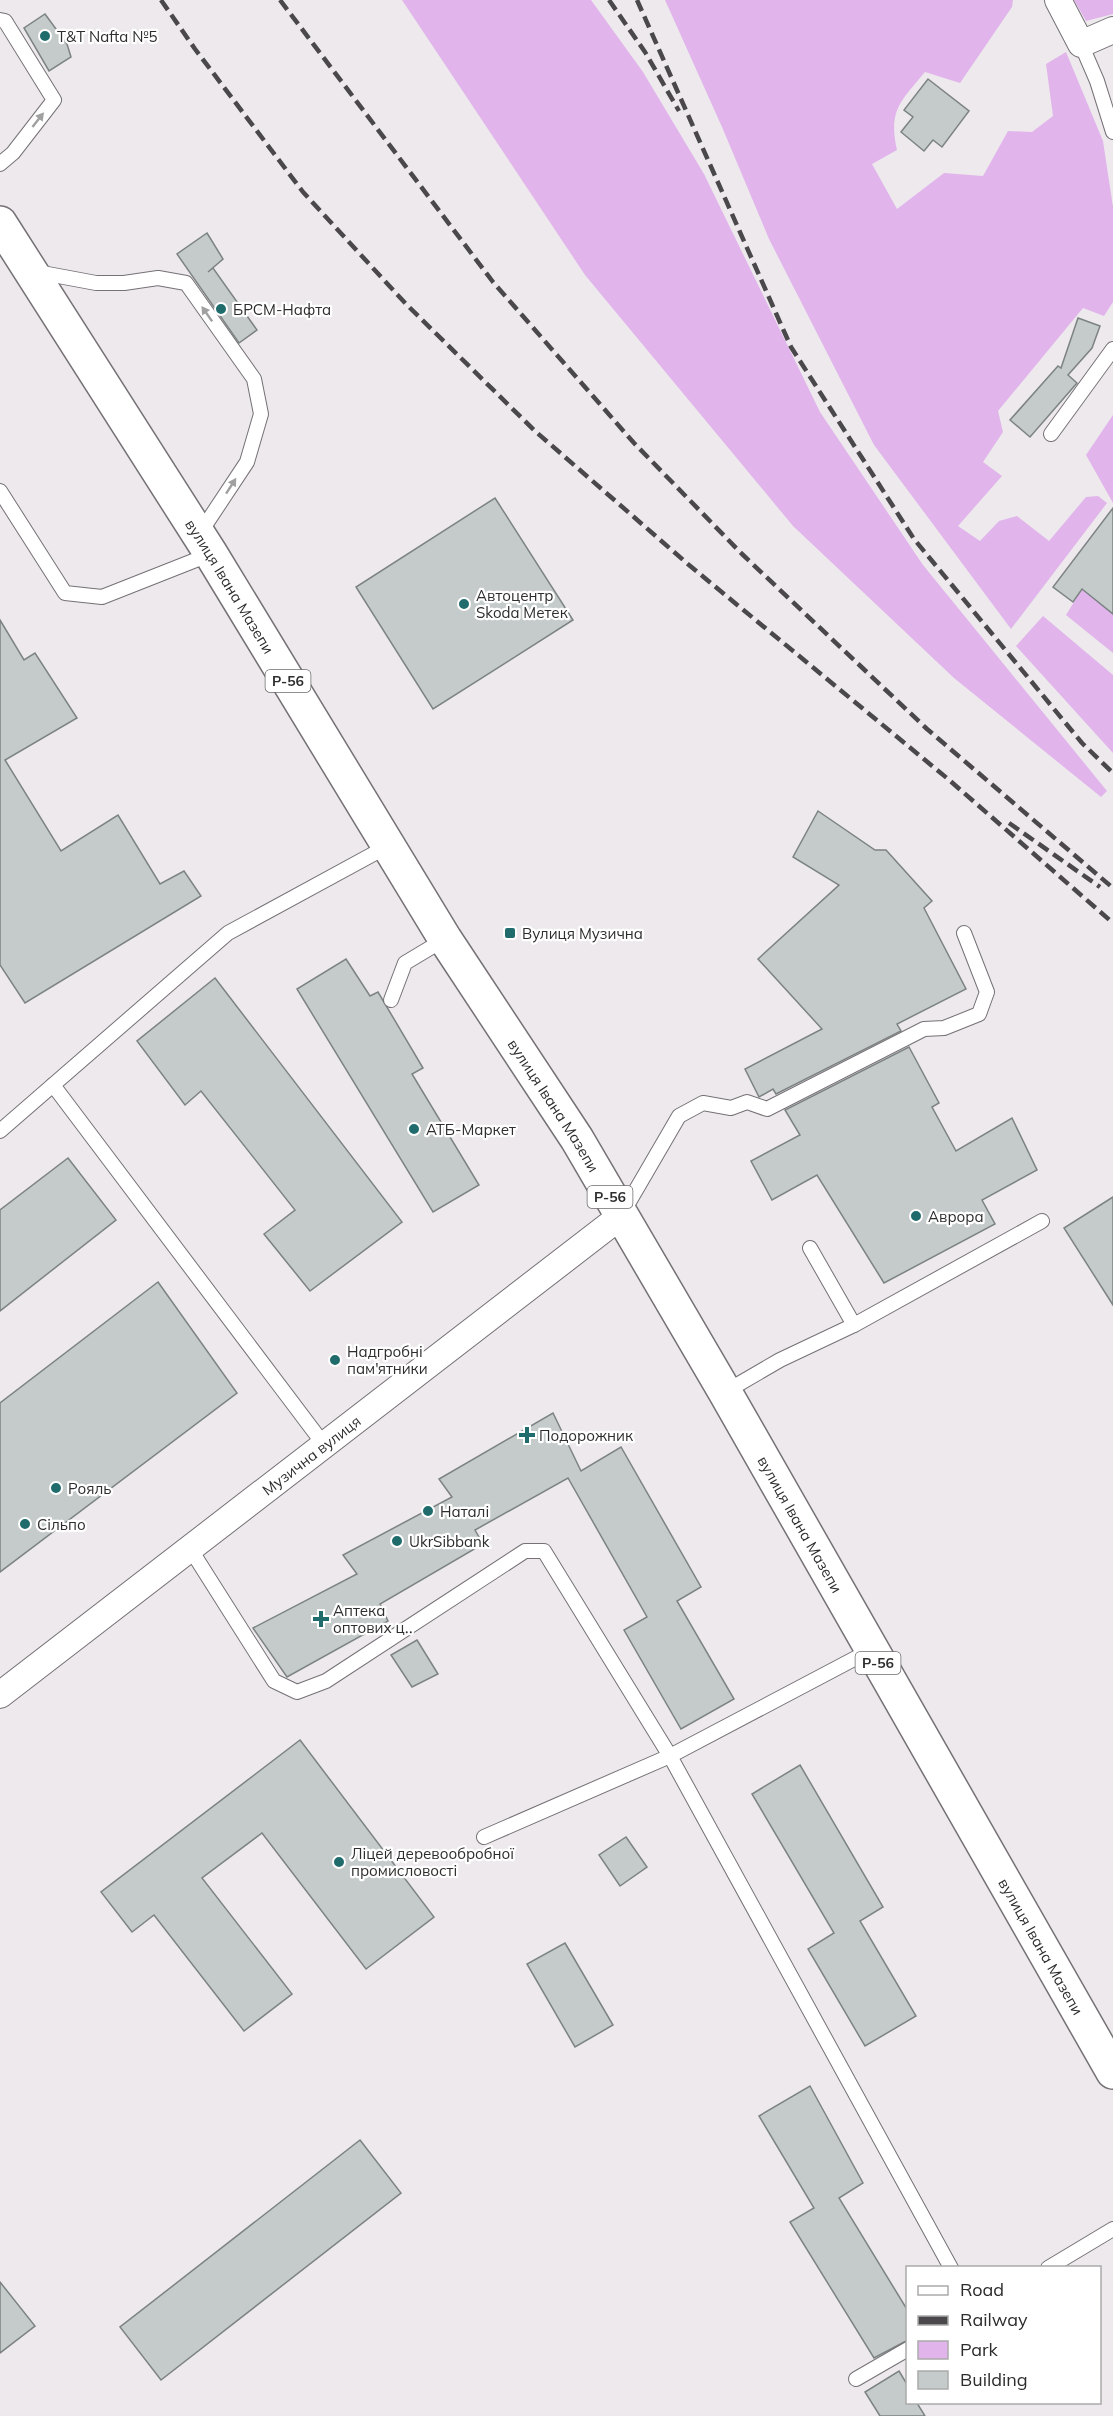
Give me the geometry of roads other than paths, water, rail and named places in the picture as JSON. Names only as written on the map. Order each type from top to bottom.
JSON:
[{"type":"main road","name":"вулиця Івана Мазепи","points":[[4,238],[30,271],[205,544],[445,939],[577,1139],[725,1392],[870,1650],[1101,2041],[1113,2072]]},
{"type":"street","points":[[1058,0],[1081,44],[1113,30]]},
{"type":"street","name":"Музична вулиця","points":[[0,1695],[191,1550],[621,1215]]},
{"type":"lane","points":[[0,20],[5,21],[54,100],[13,153],[0,164]]},
{"type":"lane","points":[[1081,44],[1097,81],[1113,132]]},
{"type":"lane","points":[[0,491],[64,593],[102,597],[205,544],[247,462],[261,414],[254,379],[186,283],[158,278],[124,283],[96,283],[30,271]]},
{"type":"lane","points":[[1051,434],[1113,349]]},
{"type":"lane","points":[[0,1131],[228,933],[388,846]]},
{"type":"lane","points":[[621,1215],[678,1116],[703,1103],[731,1108],[747,1101],[767,1109],[924,1029],[944,1028],[979,1014],[987,992],[964,933]]},
{"type":"lane","points":[[391,1000],[405,963],[445,939]]},
{"type":"lane","points":[[52,1085],[325,1446]]},
{"type":"lane","points":[[725,1392],[780,1360],[854,1325],[1042,1221]]},
{"type":"lane","points":[[810,1248],[854,1325]]},
{"type":"lane","points":[[191,1550],[274,1681],[297,1692],[326,1681],[525,1551],[543,1551],[670,1755],[950,2266]]},
{"type":"lane","points":[[484,1837],[670,1755],[870,1650]]},
{"type":"lane","points":[[1051,2266],[1113,2229]]},
{"type":"lane","points":[[856,2379],[906,2350]]},
{"type":"railway","points":[[161,0],[195,49],[303,192],[406,304],[535,431],[689,565],[948,779],[1113,923]]},
{"type":"railway","points":[[280,0],[493,282],[634,443],[742,554],[927,729],[1113,888]]},
{"type":"railway","points":[[609,0],[645,52],[679,111]]},
{"type":"railway","points":[[637,0],[791,347],[914,539],[1082,743],[1113,773]]},
{"type":"railway","points":[[1009,823],[1100,887]]},
{"type":"place","name":"Т&T Nafta №5","points":[[45,36]]},
{"type":"place","name":"БРСМ-Нафта","points":[[221,309]]},
{"type":"place","name":"Автоцентр Skoda Метек","points":[[464,604]]},
{"type":"place","name":"Вулиця Музична","points":[[510,933]]},
{"type":"place","name":"АТБ-Маркет","points":[[414,1129]]},
{"type":"place","name":"Аврора","points":[[916,1216]]},
{"type":"place","name":"Надгробні пам'ятники","points":[[335,1360]]},
{"type":"place","name":"Подорожник","points":[[527,1435]]},
{"type":"place","name":"Рояль","points":[[56,1488]]},
{"type":"place","name":"Наталі","points":[[428,1511]]},
{"type":"place","name":"Сільпо","points":[[25,1524]]},
{"type":"place","name":"UkrSibbank","points":[[397,1541]]},
{"type":"place","name":"Аптека оптових ц‥","points":[[321,1619]]},
{"type":"place","name":"Ліцей деревообробної промисловості","points":[[339,1862]]}]
